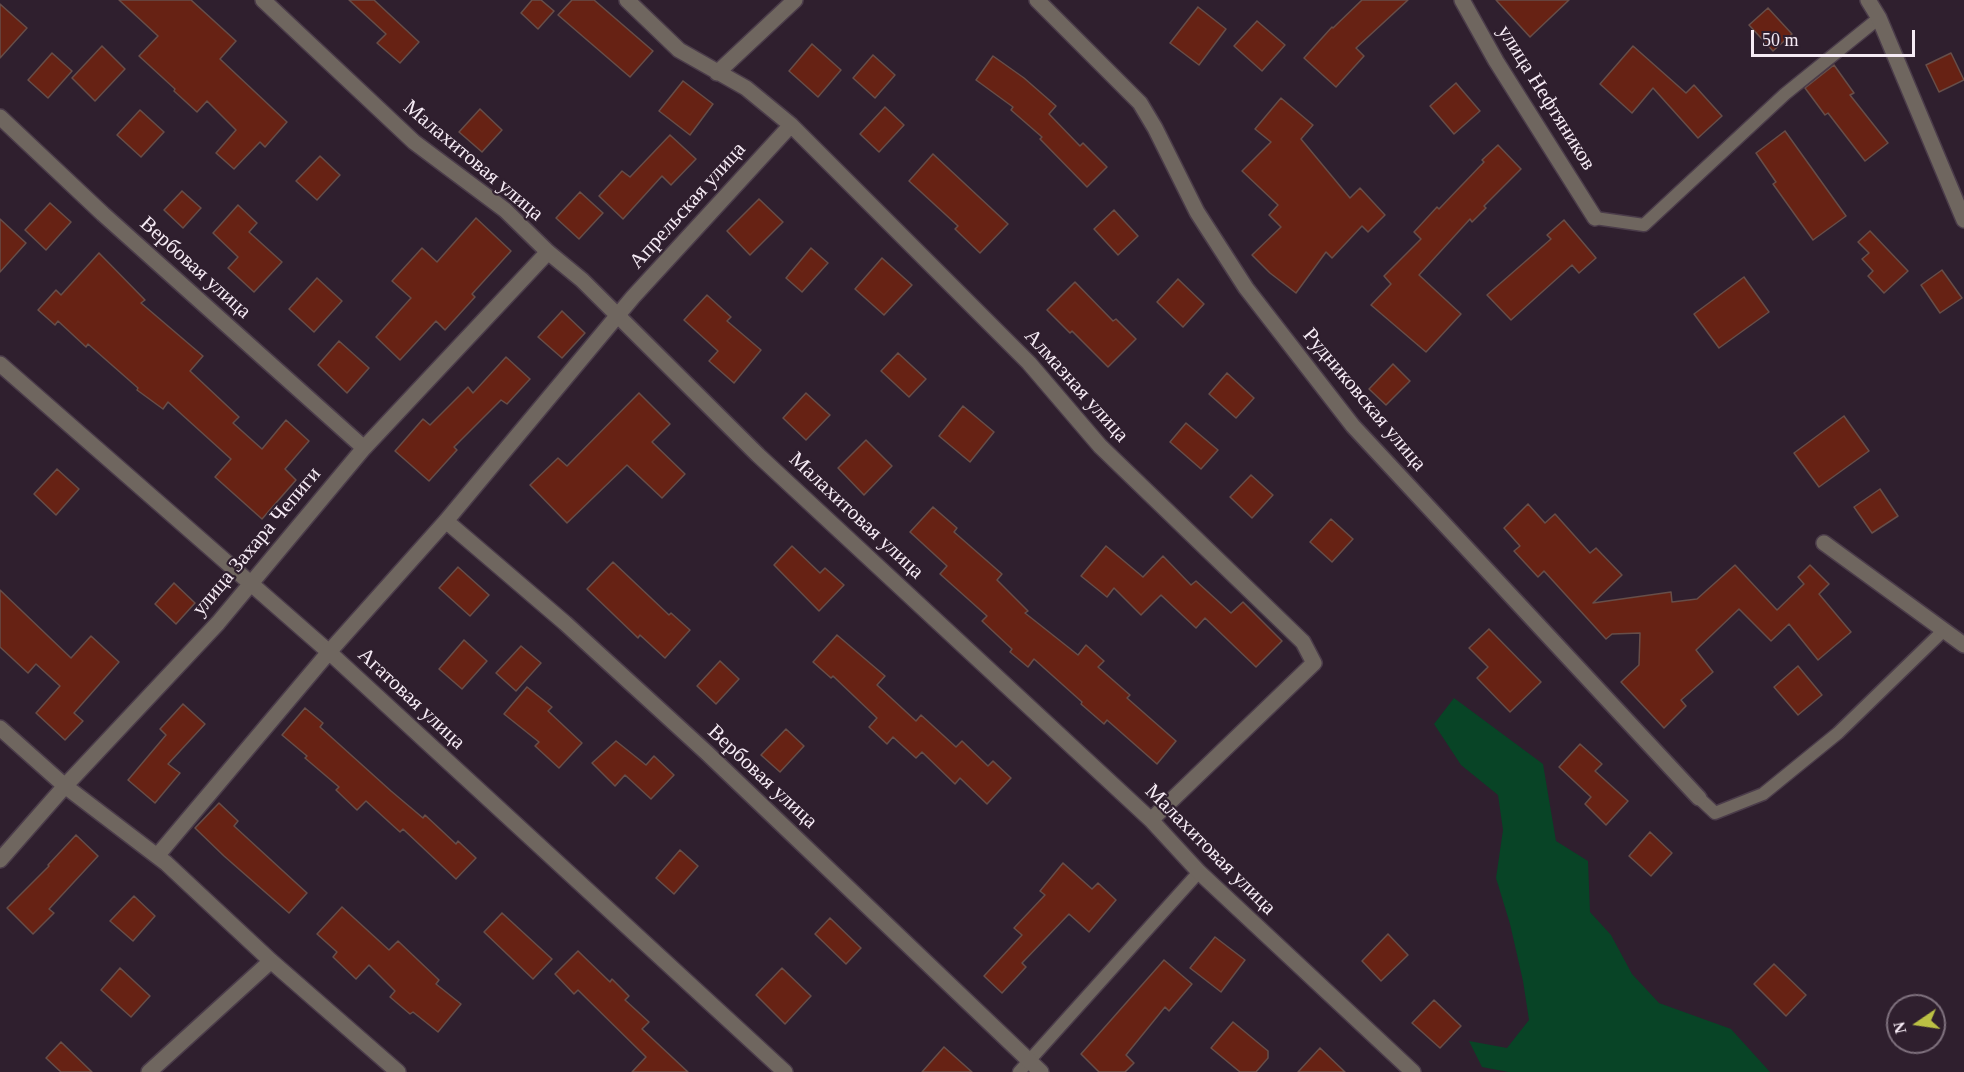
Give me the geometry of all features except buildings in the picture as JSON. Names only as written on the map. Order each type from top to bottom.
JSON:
[{"type":"street","name":"Малахитовая улица","points":[[263,0],[414,142],[505,210],[548,252],[582,280],[758,455],[1151,820],[1199,872],[1413,1072]]},
{"type":"street","name":"Алмазная улица","points":[[627,0],[679,50],[746,88],[791,125],[1029,363],[1100,447],[1304,642],[1314,663],[1151,820]]},
{"type":"street","points":[[717,73],[795,0]]},
{"type":"street","name":"Рудниковская улица","points":[[1037,0],[1140,103],[1197,212],[1246,288],[1353,426],[1699,798]]},
{"type":"street","name":"улица Нефтяников","points":[[1462,0],[1496,61],[1595,218]]},
{"type":"street","points":[[1868,0],[1879,18],[1964,220]]},
{"type":"street","name":"Вербовая улица","points":[[0,117],[103,214],[364,448]]},
{"type":"street","name":"Апрельская улица","points":[[157,856],[329,652],[446,521],[617,316],[791,125]]},
{"type":"street","name":"улица Захара Чепиги","points":[[0,860],[65,786],[218,623],[364,448],[548,252]]},
{"type":"street","name":"Агатовая улица","points":[[0,364],[329,652],[785,1072]]},
{"type":"street","name":"Вербовая улица","points":[[446,521],[566,623],[707,753],[1041,1072]]},
{"type":"street","points":[[1824,543],[1964,645]]},
{"type":"street","points":[[0,728],[65,786],[157,856],[271,961],[398,1072]]},
{"type":"street","points":[[149,1072],[271,961]]},
{"type":"lane","points":[[1595,218],[1644,225],[1785,94],[1879,18]]},
{"type":"lane","points":[[1699,798],[1715,813],[1763,794],[1838,733],[1944,630]]},
{"type":"lane","points":[[1018,1072],[1199,872]]},
{"type":"green space","points":[[1454,698],[1543,764],[1556,841],[1588,861],[1590,912],[1611,935],[1632,974],[1659,1003],[1731,1029],[1770,1072],[1508,1072],[1482,1067],[1469,1041],[1507,1048],[1529,1020],[1510,924],[1496,878],[1503,830],[1498,795],[1461,765],[1434,724]]}]
